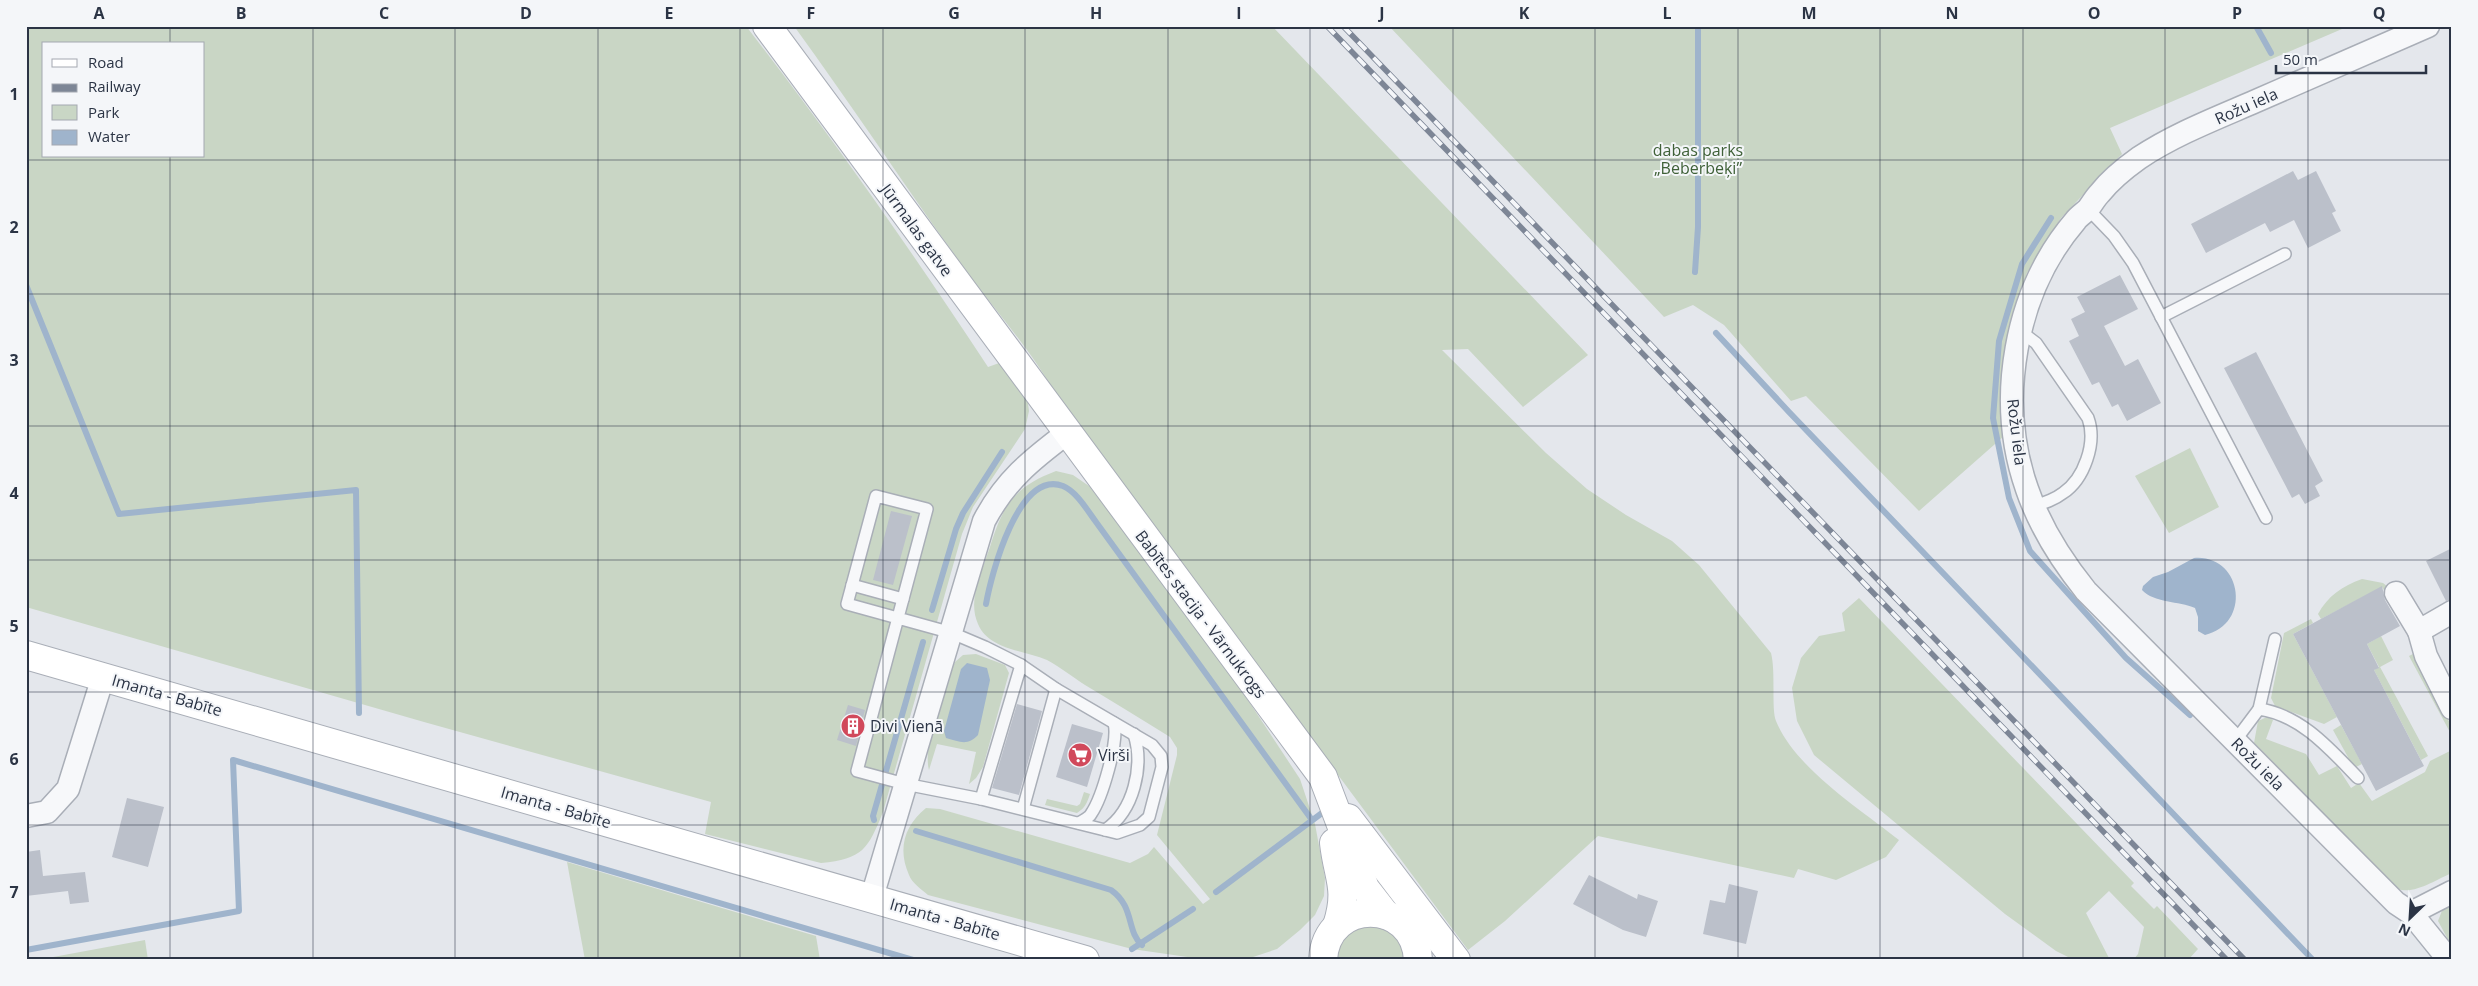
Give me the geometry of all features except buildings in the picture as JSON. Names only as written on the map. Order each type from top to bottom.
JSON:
[{"type":"main road","name":"Jūrmalas gatve","points":[[767,26],[1067,433]]},
{"type":"main road","name":"Babītes stacija - Vārnukrogs","points":[[1067,433],[1323,776],[1365,888],[1386,915]]},
{"type":"main road","name":"Imanta - Babīte","points":[[26,655],[1085,960]]},
{"type":"main road","name":"Babītes stacija - Vārnukrogs","points":[[1328,942],[1343,906],[1344,893],[1334,846],[1332,797]]},
{"type":"main road","points":[[1332,797],[1456,960]]},
{"type":"main road","points":[[1301,960],[1328,942],[1347,918],[1360,913],[1373,912],[1386,915],[1407,929],[1414,939],[1418,960]]},
{"type":"street","name":"Rožu iela","points":[[2428,26],[2166,142],[2125,168],[2100,193],[2070,228],[2045,268],[2032,296],[2020,331],[2013,374],[2012,418],[2017,453],[2034,506],[2050,540],[2086,591],[2396,903],[2411,913],[2449,960]]},
{"type":"street","points":[[872,898],[952,633],[972,556],[984,521],[996,498],[1017,473],[1067,433]]},
{"type":"street","points":[[2396,593],[2419,631],[2426,656],[2452,708]]},
{"type":"street","points":[[2419,631],[2452,612]]},
{"type":"street","points":[[26,816],[46,812],[68,789],[103,676]]},
{"type":"street","points":[[2411,913],[2452,892]]},
{"type":"lane","points":[[2088,209],[2114,236],[2133,263],[2266,518]]},
{"type":"lane","points":[[2161,317],[2285,254]]},
{"type":"lane","points":[[2020,331],[2036,343],[2088,418],[2091,431],[2086,459],[2073,484],[2052,500],[2034,506]]},
{"type":"lane","points":[[952,633],[898,618],[847,604],[876,496],[927,509],[898,618],[856,771],[905,784],[981,799],[1117,832],[1140,825],[1149,816],[1162,767],[1162,756],[1152,745],[1056,690],[1020,665],[952,633]]},
{"type":"lane","points":[[852,585],[903,599]]},
{"type":"lane","points":[[2235,741],[2259,709],[2275,639]]},
{"type":"lane","points":[[981,799],[1020,665]]},
{"type":"lane","points":[[1023,809],[1056,690]]},
{"type":"lane","points":[[2259,709],[2272,711],[2315,734],[2358,778]]},
{"type":"lane","points":[[1079,823],[1090,816],[1097,804],[1116,741],[1114,723]]},
{"type":"lane","points":[[1105,830],[1116,822],[1130,798],[1139,762],[1134,734]]},
{"type":"green space","points":[[26,26],[746,26],[870,194],[988,367],[1002,362],[1027,397],[1029,411],[1025,429],[973,507],[962,534],[883,812],[868,843],[855,855],[846,859],[821,863],[705,834],[711,802],[424,722],[26,607]]},
{"type":"green space","points":[[794,26],[1272,26],[1588,355],[1523,407],[1468,349],[1442,350],[1546,453],[1587,489],[1626,515],[1672,541],[1699,565],[1771,653],[1775,715],[1785,738],[1813,771],[1899,840],[1886,857],[1836,880],[1798,869],[1794,878],[1598,836],[1505,921],[1468,950],[1056,395],[1014,332],[967,272]]},
{"type":"green space","name":"dabas parks „Beberbeķi”","points":[[1389,26],[2349,26],[2110,128],[2122,154],[2061,218],[2027,273],[2010,322],[2002,385],[2003,437],[1919,511],[1806,396],[1791,401],[1724,325],[1693,305],[1664,317]]},
{"type":"green space","points":[[2190,448],[2219,507],[2169,533],[2135,476]]},
{"type":"green space","points":[[1056,471],[1073,475],[1089,486],[1142,554],[1238,685],[1300,779],[1315,824],[1325,878],[1324,896],[1315,915],[1277,949],[1247,959],[1208,960],[1132,949],[928,895],[910,878],[905,865],[905,838],[913,822],[926,808],[940,809],[1130,863],[1148,854],[1154,847],[1203,904],[1210,899],[1157,835],[1177,755],[1177,748],[1170,737],[1047,660],[1008,648],[990,639],[983,633],[978,624],[975,615],[975,595],[1000,520],[1012,499],[1020,491],[1042,477]]},
{"type":"green space","points":[[2362,579],[2383,583],[2388,587],[2389,598],[2382,587],[2321,619],[2318,614],[2331,597],[2342,588]]},
{"type":"green space","points":[[1859,598],[2134,883],[2131,886],[2154,909],[2157,906],[2198,949],[2188,960],[2133,960],[2138,954],[2144,927],[2109,891],[2086,913],[2110,960],[2074,960],[2056,951],[2005,914],[1814,755],[1797,721],[1792,688],[1801,658],[1819,636],[1845,631],[1842,613]]},
{"type":"green space","points":[[2311,619],[2313,623],[2293,634],[2337,717],[2324,724],[2275,706],[2271,698],[2284,633]]},
{"type":"green space","points":[[2381,636],[2393,660],[2380,667],[2428,756],[2421,760],[2374,670],[2379,667],[2367,644]]},
{"type":"green space","points":[[976,654],[1005,665],[1009,673],[983,767],[976,778],[969,784],[976,752],[937,744],[929,770],[928,760],[936,716],[955,662],[963,655]]},
{"type":"green space","points":[[2413,654],[2452,727],[2452,736],[2409,656]]},
{"type":"green space","points":[[2267,717],[2273,720],[2266,739],[2306,754],[2319,775],[2337,766],[2351,788],[2359,783],[2372,801],[2425,772],[2430,761],[2452,750],[2452,873],[2425,886],[2411,890],[2398,889],[2254,743],[2258,721]]},
{"type":"green space","points":[[2341,725],[2362,764],[2354,768],[2333,730]]},
{"type":"green space","points":[[1084,792],[1090,794],[1085,805],[1077,813],[1045,805],[1047,799],[1077,806],[1080,804]]},
{"type":"green space","points":[[567,862],[816,936],[820,960],[585,960]]},
{"type":"green space","points":[[2452,903],[2452,947],[2438,921],[2443,908]]},
{"type":"green space","points":[[1389,923],[1411,960],[1330,960],[1348,925]]},
{"type":"green space","points":[[145,940],[148,960],[37,960]]},
{"type":"water","points":[[2194,558],[2210,560],[2223,567],[2231,578],[2236,591],[2235,605],[2230,618],[2220,628],[2205,635],[2198,631],[2198,617],[2195,608],[2160,600],[2142,590],[2143,586],[2153,577],[2168,572]]},
{"type":"water","points":[[967,663],[987,668],[990,680],[978,735],[971,741],[964,742],[946,738],[944,731],[961,669]]},
{"type":"waterway","points":[[1695,272],[1698,227],[1698,26]]},
{"type":"waterway","points":[[2256,26],[2271,53]]},
{"type":"waterway","points":[[2051,218],[2022,264],[1999,341],[1993,418],[2009,498],[2030,551],[2126,658],[2190,715]]},
{"type":"waterway","points":[[26,285],[119,514],[356,490],[359,713]]},
{"type":"waterway","points":[[1716,333],[1789,412],[2313,960]]},
{"type":"waterway","points":[[932,610],[956,529],[963,513],[1002,452]]},
{"type":"waterway","points":[[986,604],[1001,550],[1009,528],[1020,508],[1033,493],[1047,485],[1063,486],[1068,489],[1085,507],[1312,820]]},
{"type":"waterway","points":[[874,820],[873,816],[923,642]]},
{"type":"waterway","points":[[26,950],[239,911],[233,760],[913,960]]},
{"type":"waterway","points":[[1216,892],[1322,813]]},
{"type":"waterway","points":[[916,831],[1111,890],[1124,904],[1134,933],[1142,945]]},
{"type":"waterway","points":[[1132,949],[1193,909]]},
{"type":"railway","points":[[1327,26],[2227,960]]},
{"type":"railway","points":[[1343,26],[2245,960]]},
{"type":"place","name":"Divi Vienā","points":[[853,726]]},
{"type":"place","name":"Virši","points":[[1080,755]]}]
